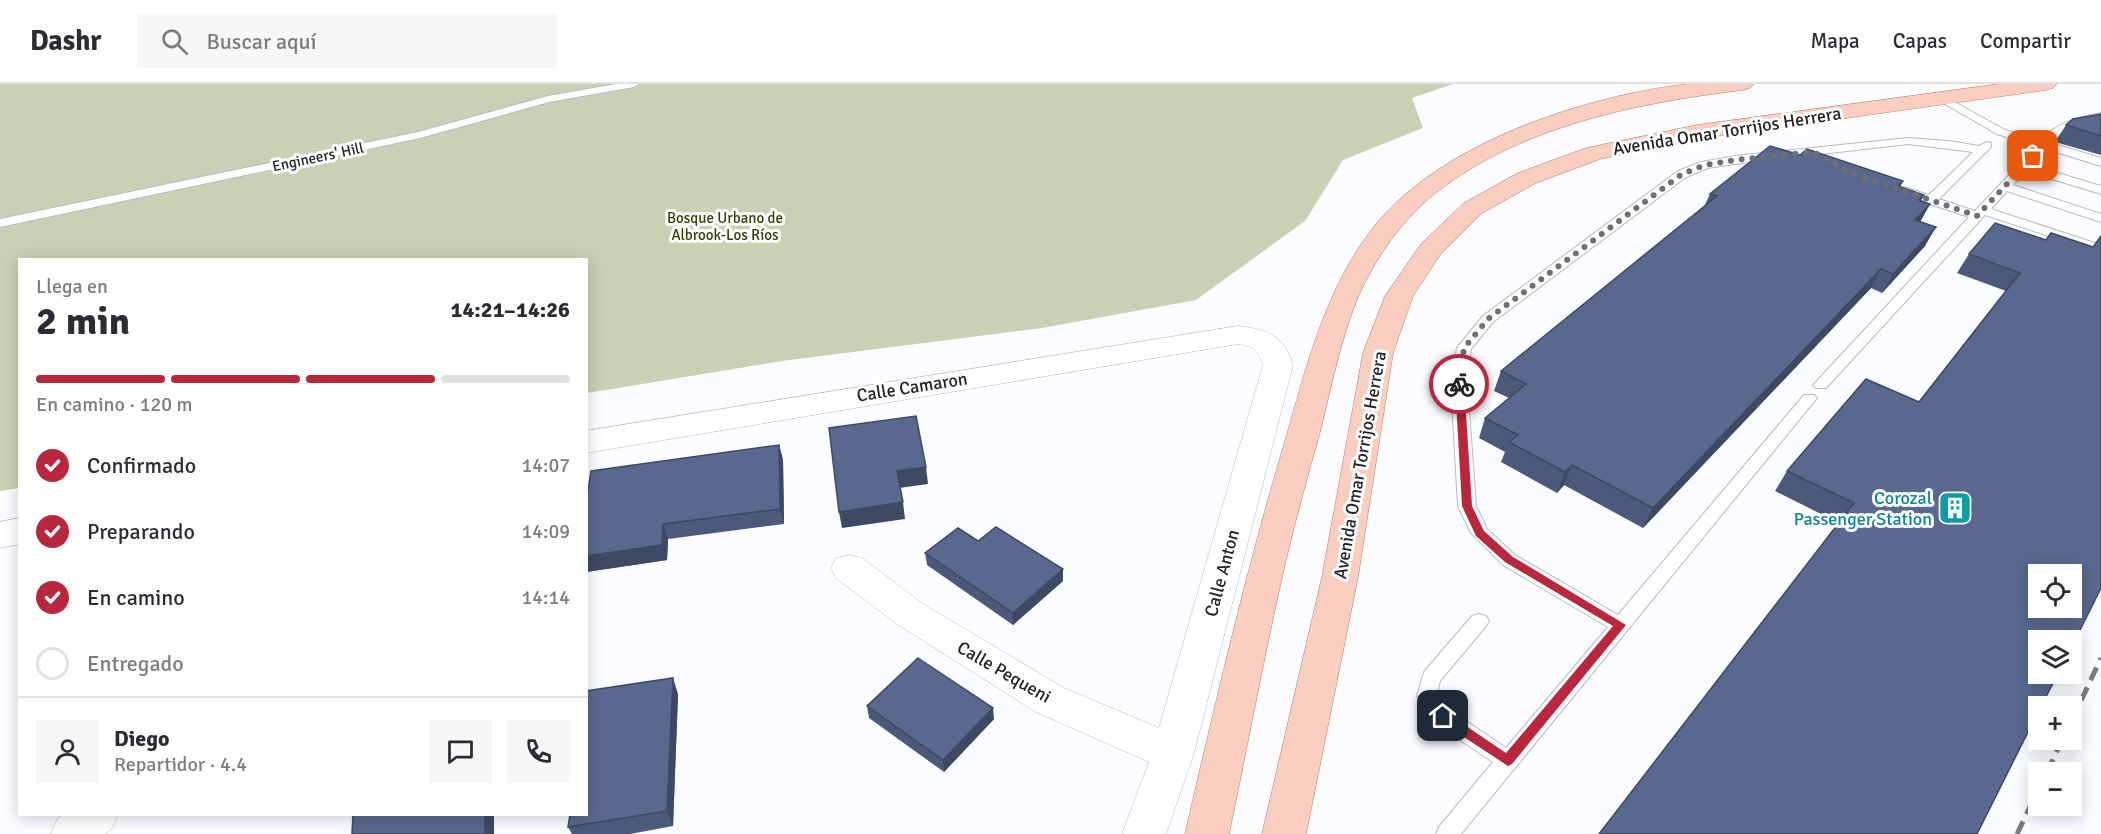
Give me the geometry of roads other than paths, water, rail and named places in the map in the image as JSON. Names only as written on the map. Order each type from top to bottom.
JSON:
[{"type":"main road","points":[[1207,834],[1268,560],[1332,330],[1355,274],[1386,229],[1428,187],[1477,156],[1541,127],[1608,106],[1683,91],[1743,84]]},
{"type":"main road","name":"Avenida Omar Torrijos Herrera","points":[[1284,834],[1340,577],[1378,353],[1399,296],[1430,250],[1473,208],[1527,178],[1594,153],[1697,132],[2046,84]]},
{"type":"street","name":"Calle Camaron","points":[[588,442],[1238,335]]},
{"type":"street","name":"Calle Anton","points":[[1144,834],[1173,753],[1278,364],[1273,348],[1260,338],[1238,335]]},
{"type":"street","points":[[0,535],[18,531]]},
{"type":"street","name":"Calle Pequeni","points":[[849,568],[910,614],[1050,700],[1173,753]]},
{"type":"street","points":[[73,834],[94,816]]},
{"type":"lane","name":"Engineers' Hill","points":[[0,223],[409,138],[548,99],[634,84]]},
{"type":"lane","points":[[1942,98],[2001,132],[2101,162]]},
{"type":"lane","points":[[1447,834],[1815,392],[2056,131],[2071,123],[2101,116]]},
{"type":"lane","points":[[1931,200],[2001,132]]},
{"type":"lane","points":[[1620,625],[1509,560],[1480,533],[1467,506],[1459,382],[1464,348],[1488,319],[1682,174],[1705,165],[1908,141],[1949,144],[1981,150]]},
{"type":"lane","points":[[1813,152],[1829,162]]},
{"type":"lane","points":[[2023,166],[2101,190]]},
{"type":"lane","points":[[2005,186],[2101,218]]},
{"type":"lane","points":[[1897,188],[2101,249]]},
{"type":"lane","points":[[1479,621],[1431,678],[1427,696],[1443,716],[1508,761]]},
{"type":"railway","points":[[2082,699],[2101,658]]},
{"type":"railway","points":[[2052,762],[2057,750]]},
{"type":"railway","points":[[2017,834],[2028,811]]},
{"type":"place","name":"Corozal Passenger Station","points":[[1955,508]]},
{"type":"park label","name":"Bosque Urbano de Albrook-Los Ríos","points":[[725,226]]}]
